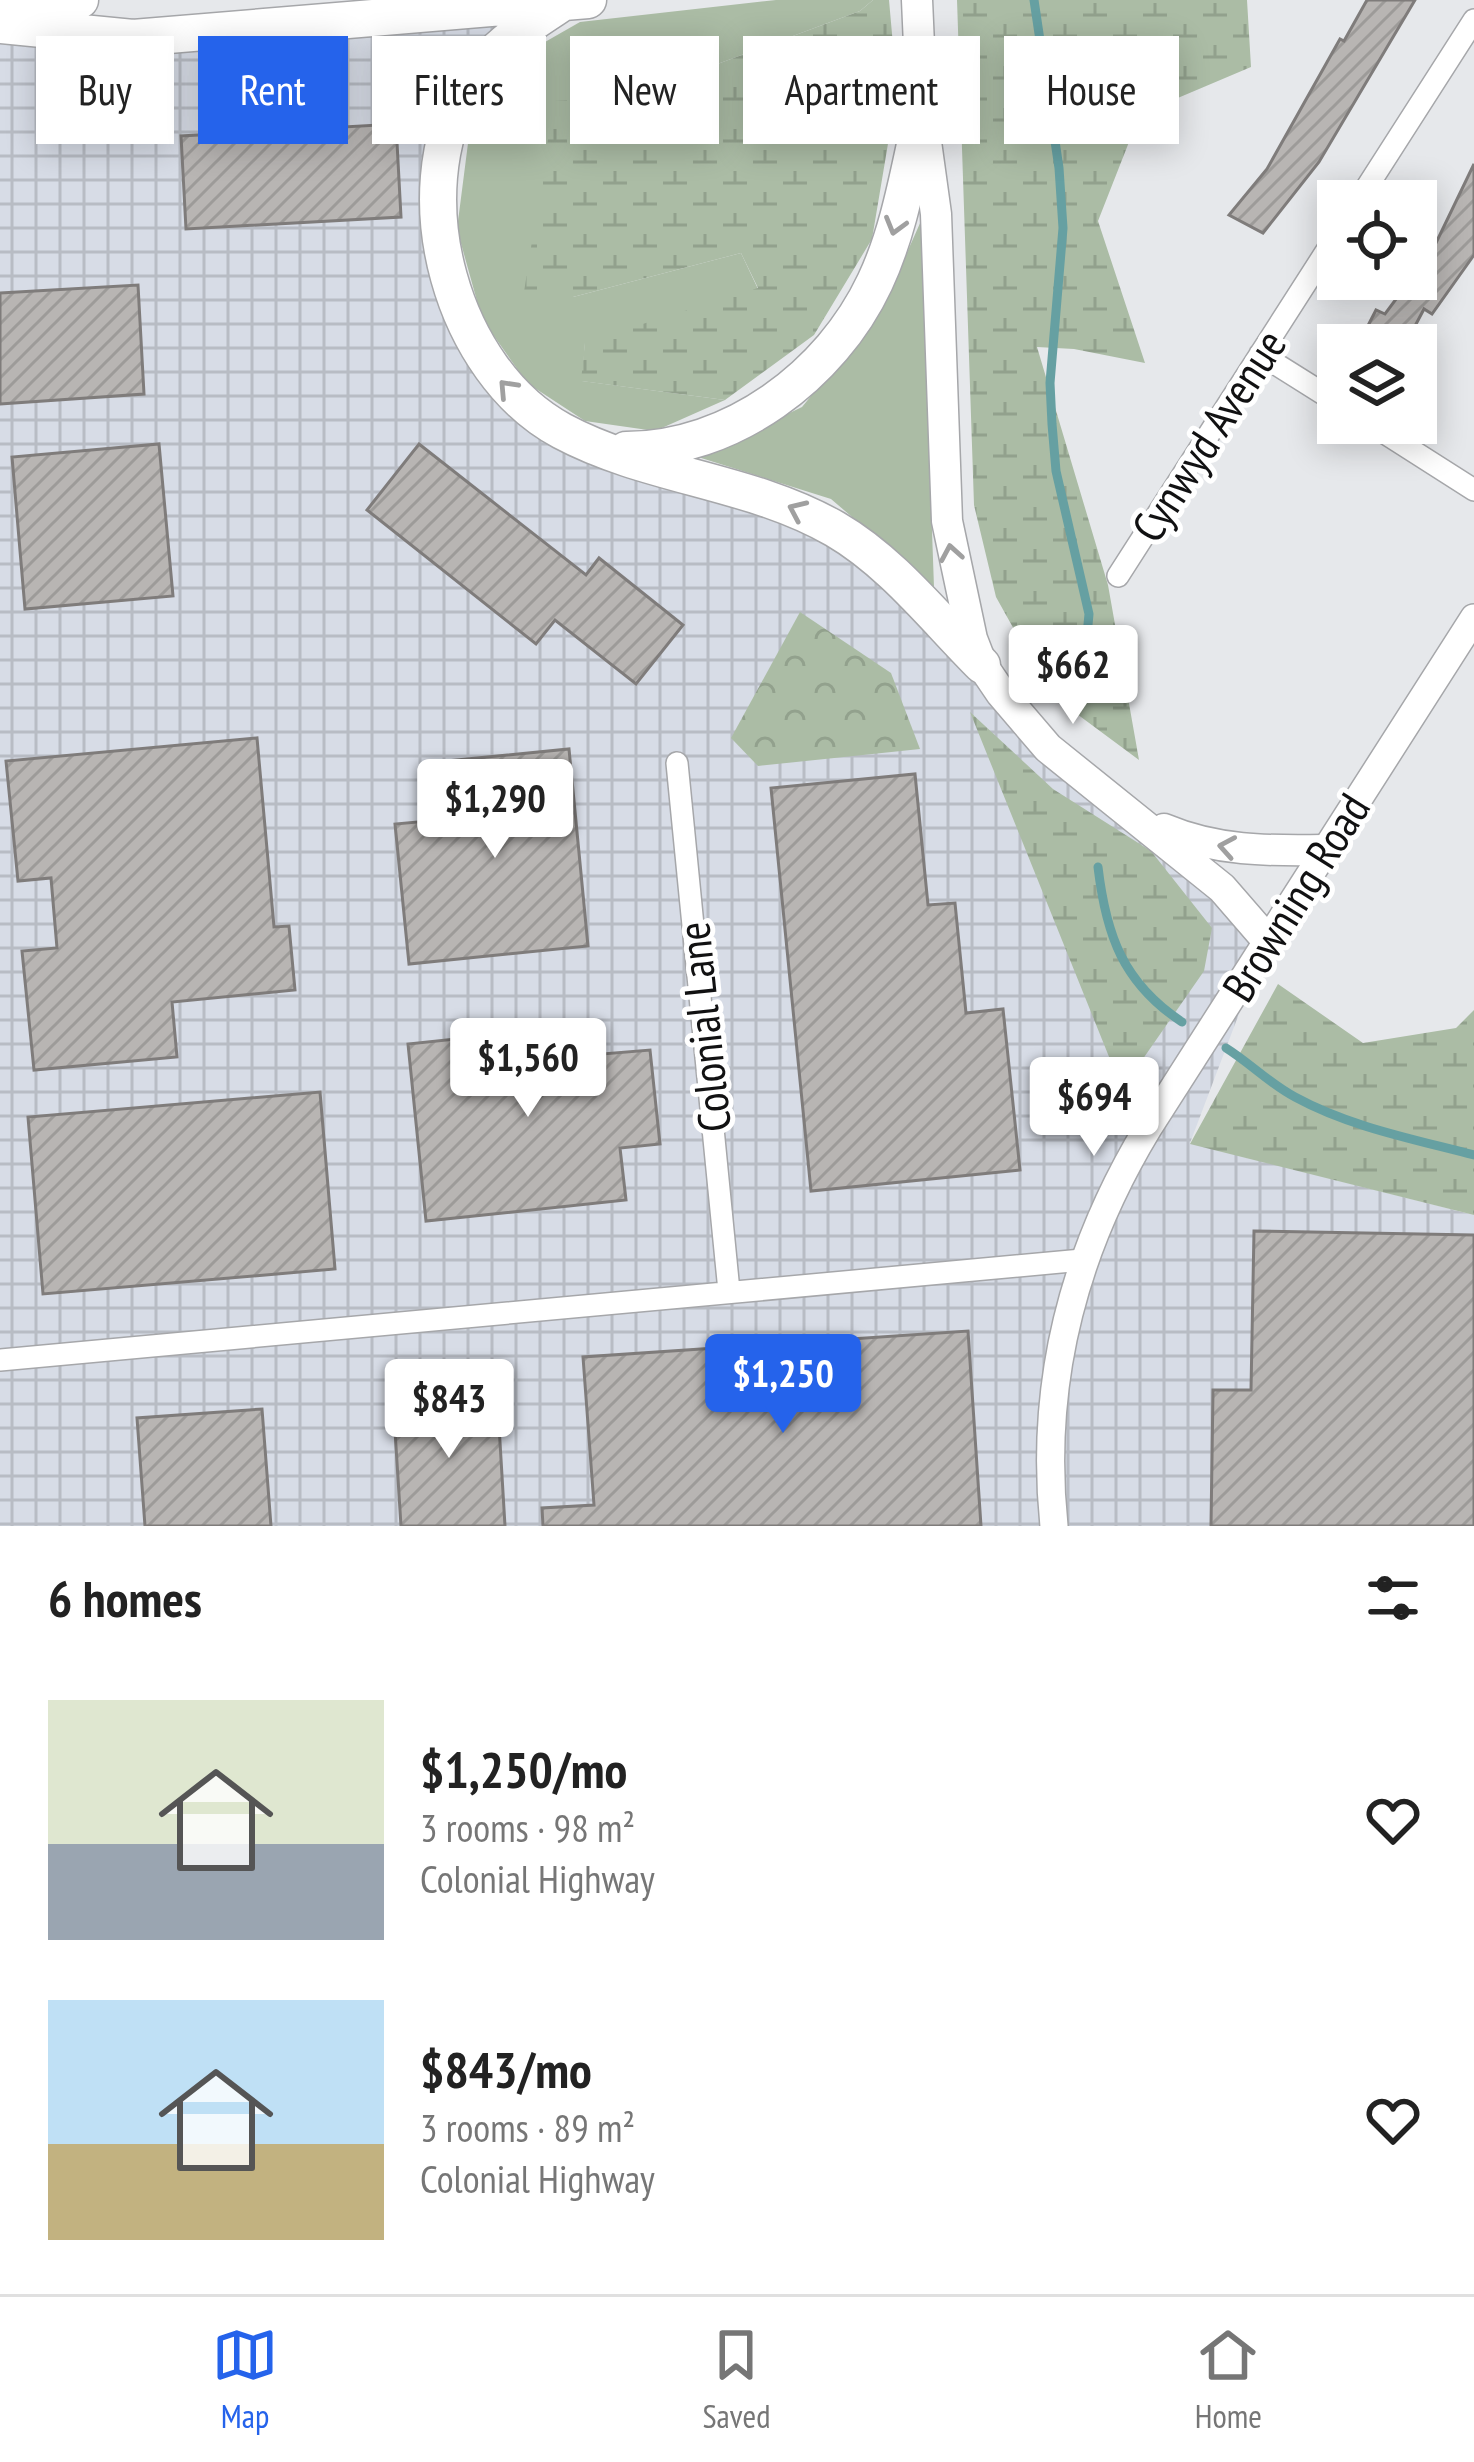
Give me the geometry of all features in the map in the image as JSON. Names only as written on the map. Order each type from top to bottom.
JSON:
[{"type":"highway","points":[[0,7],[80,0]]},
{"type":"highway","points":[[0,26],[133,38],[575,1]]},
{"type":"highway","points":[[575,1],[506,42],[466,87],[447,136],[439,207],[460,309],[498,380],[543,420],[605,450],[760,494],[841,532],[886,568],[982,665]]},
{"type":"highway","points":[[605,450],[667,446],[715,432],[766,406],[812,369],[850,323],[876,280],[893,233],[914,144]]},
{"type":"main road","points":[[917,2],[919,36]]},
{"type":"main road","points":[[926,144],[936,214],[946,521],[964,612],[982,665],[1048,748],[1222,889],[1267,940]]},
{"type":"main road","points":[[1136,817],[1222,847],[1323,850]]},
{"type":"street","points":[[1371,180],[1474,20]]},
{"type":"street","name":"Cynwyd Avenue","points":[[1118,576],[1317,265]]},
{"type":"street","points":[[1260,354],[1317,391]]},
{"type":"street","points":[[1402,444],[1474,490]]},
{"type":"street","name":"Browning Road","points":[[1054,1526],[1050,1461],[1054,1384],[1065,1323],[1082,1260],[1129,1159],[1323,850],[1469,635]]},
{"type":"street","name":"Colonial Lane","points":[[677,763],[729,1291]]},
{"type":"street","points":[[0,1360],[1082,1260]]},
{"type":"shaded area","points":[[562,3],[517,36],[372,36],[372,144],[460,144],[439,207],[512,395],[815,518],[982,665],[1267,940],[1190,1143],[1474,1215],[1474,1526],[0,1526],[0,25]]},
{"type":"green space","points":[[776,0],[873,0],[860,11],[793,36],[743,36],[743,54],[719,63],[719,36],[570,36],[570,101],[554,102],[573,297],[741,253],[758,289],[585,343],[582,381],[725,400],[655,431],[585,421],[527,383],[482,319],[457,229],[468,144],[546,144],[546,41],[580,22]]},
{"type":"green space","points":[[873,0],[889,0],[892,36],[793,36],[860,11]]},
{"type":"green space","points":[[957,0],[1247,0],[1251,67],[1179,97],[1179,36],[1004,36],[1004,144],[1128,144],[1098,221],[1145,363],[1037,347],[1108,585],[1139,760],[1050,694],[996,597],[974,505],[962,144],[980,144],[980,36],[958,36]]},
{"type":"green space","points":[[743,54],[743,144],[888,144],[872,239],[814,335],[725,400],[581,381],[585,342],[758,288],[741,253],[573,297],[524,292],[554,101],[570,100],[570,144],[719,144],[719,63]]},
{"type":"green space","points":[[921,221],[934,587],[831,499],[698,457],[802,407],[881,311]]},
{"type":"green space","points":[[800,612],[891,673],[920,749],[758,766],[731,738]]},
{"type":"green space","points":[[970,712],[1053,789],[1151,851],[1212,928],[1204,971],[1122,1089]]},
{"type":"green space","points":[[1278,984],[1363,1043],[1456,1028],[1474,1010],[1474,1215],[1190,1144]]},
{"type":"building","points":[[1367,0],[1415,0],[1319,162],[1263,233],[1229,215],[1267,169]]},
{"type":"building","points":[[372,125],[372,144],[397,144],[401,217],[186,229],[181,136],[198,135],[198,144],[348,144],[348,127]]},
{"type":"building","points":[[1474,164],[1474,255],[1432,314],[1424,309],[1416,324],[1369,324],[1376,310],[1385,314],[1395,300],[1437,300],[1437,241]]},
{"type":"building","points":[[138,285],[144,394],[0,404],[0,293]]},
{"type":"building","points":[[159,444],[173,596],[25,609],[12,457]]},
{"type":"building","points":[[419,444],[586,575],[599,558],[683,625],[636,684],[555,620],[536,644],[367,510]]},
{"type":"building","points":[[257,738],[274,927],[289,926],[295,990],[172,1002],[177,1057],[34,1070],[22,951],[57,948],[51,878],[18,881],[6,761]]},
{"type":"building","points":[[569,749],[588,946],[409,964],[395,824],[440,820],[435,762]]},
{"type":"building","points":[[915,774],[928,905],[955,903],[966,1013],[1003,1009],[1020,1170],[811,1191],[771,788]]},
{"type":"building","points":[[599,1024],[603,1054],[650,1050],[660,1144],[620,1148],[626,1200],[426,1221],[408,1044]]},
{"type":"building","points":[[320,1092],[335,1269],[43,1294],[28,1117]]},
{"type":"building","points":[[1254,1231],[1474,1235],[1474,1526],[1211,1526],[1213,1390],[1251,1390]]},
{"type":"building","points":[[968,1331],[981,1526],[543,1526],[542,1508],[594,1505],[583,1357]]},
{"type":"building","points":[[497,1392],[505,1526],[401,1526],[393,1399]]},
{"type":"building","points":[[262,1409],[271,1526],[145,1526],[137,1418]]},
{"type":"waterway","points":[[1034,0],[1059,168],[1063,228],[1050,383],[1056,471],[1089,614],[1083,678]]},
{"type":"waterway","points":[[1098,867],[1106,914],[1121,955],[1145,991],[1182,1022]]},
{"type":"waterway","points":[[1226,1048],[1277,1086],[1316,1107],[1382,1131],[1474,1155]]}]
